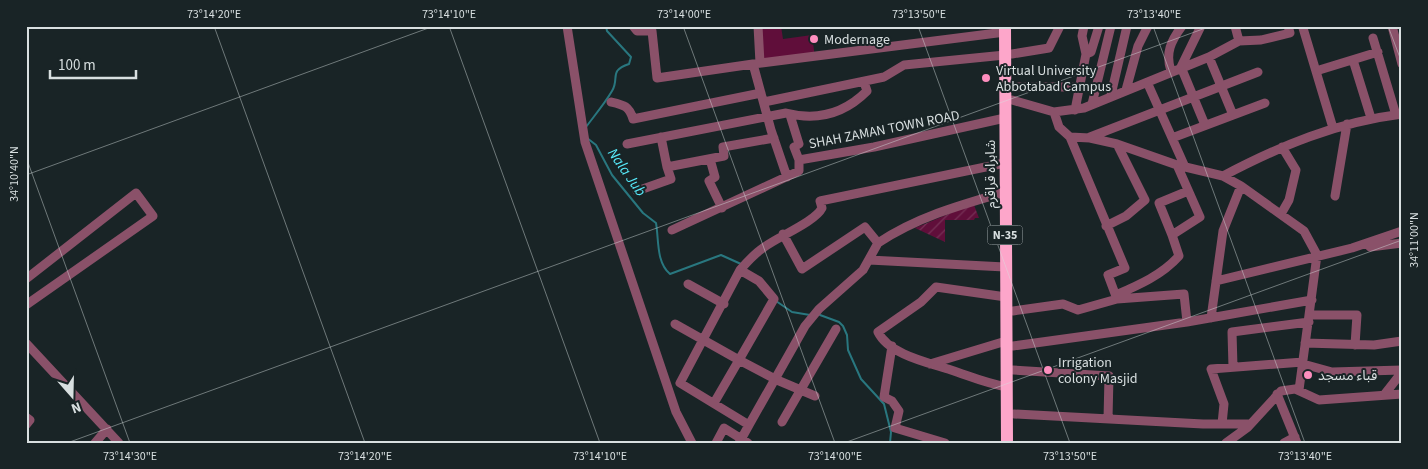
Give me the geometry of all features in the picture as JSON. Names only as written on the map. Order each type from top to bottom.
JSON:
[{"type":"highway","name":"شاہراہ قراقرم","points":[[1008,40],[1012,93],[1013,311],[1007,387],[1008,443]]},
{"type":"highway","name":"شاہراہ قراقرم","points":[[1008,40],[1005,118],[1005,267],[1013,370],[1014,443]]},
{"type":"street","points":[[567,26],[579,114],[592,167],[676,412],[692,443]]},
{"type":"street","points":[[633,26],[637,31],[652,31],[656,78],[757,63],[1008,40],[1048,48],[1060,26]]},
{"type":"street","points":[[758,26],[757,63],[763,98],[787,177]]},
{"type":"street","points":[[1075,110],[1086,54],[1082,36],[1084,26]]},
{"type":"street","points":[[1086,54],[1091,52],[1099,26]]},
{"type":"street","points":[[1092,104],[1111,26]]},
{"type":"street","points":[[1111,95],[1127,26]]},
{"type":"street","points":[[1126,90],[1138,46],[1148,26]]},
{"type":"street","points":[[1171,70],[1167,58],[1172,40],[1182,26]]},
{"type":"street","points":[[1201,26],[1181,67],[1205,125]]},
{"type":"street","points":[[1235,26],[1239,41]]},
{"type":"street","points":[[1279,26],[1287,32]]},
{"type":"street","points":[[1392,26],[1402,64]]},
{"type":"street","points":[[1012,93],[1054,112],[1075,110],[1147,82],[1171,70],[1209,57],[1239,41],[1307,27],[1316,71],[1333,128]]},
{"type":"street","points":[[1223,176],[1282,147],[1333,128],[1370,118],[1399,115],[1374,38]]},
{"type":"street","points":[[611,102],[624,105],[630,110],[633,119],[884,78],[904,65],[1008,40]]},
{"type":"street","points":[[1316,71],[1378,52]]},
{"type":"street","points":[[1209,57],[1232,115]]},
{"type":"street","points":[[1353,60],[1370,118]]},
{"type":"street","points":[[1090,138],[1258,72]]},
{"type":"street","points":[[627,144],[790,114],[822,116],[843,110],[867,91],[864,82]]},
{"type":"street","points":[[1147,82],[1172,138],[1188,191],[1200,217],[1172,235]]},
{"type":"street","points":[[1012,93],[1079,87]]},
{"type":"street","points":[[1172,138],[1265,103]]},
{"type":"street","points":[[1054,112],[1059,127],[1070,137],[1125,268],[1108,275],[1116,297]]},
{"type":"street","points":[[790,114],[799,144],[794,147],[799,160]]},
{"type":"street","name":"SHAH ZAMAN TOWN ROAD","points":[[672,230],[799,171],[799,160],[874,147],[1005,118]]},
{"type":"street","points":[[1335,196],[1347,124]]},
{"type":"street","points":[[1070,137],[1090,138],[1117,144],[1181,166],[1223,176],[1241,186],[1304,231],[1317,255],[1299,390]]},
{"type":"street","points":[[637,191],[671,179],[661,138]]},
{"type":"street","points":[[667,167],[724,156],[724,147],[774,138]]},
{"type":"street","points":[[1106,226],[1126,216],[1145,200],[1117,144]]},
{"type":"street","points":[[1281,214],[1289,200],[1296,170],[1282,147]]},
{"type":"street","points":[[710,159],[715,178],[709,181],[722,208]]},
{"type":"street","points":[[750,425],[680,383],[724,304],[740,270],[754,255],[783,234],[819,214],[822,208],[820,202],[1005,163]]},
{"type":"street","points":[[1211,318],[1223,231],[1241,186]]},
{"type":"street","points":[[1013,311],[1063,304],[1078,310],[1116,297],[1171,265],[1179,256],[1159,203],[1188,191]]},
{"type":"street","points":[[716,443],[724,428],[743,441],[775,379],[815,315],[863,270],[878,243],[905,227],[946,209],[1005,192]]},
{"type":"street","points":[[26,279],[136,193],[153,216],[26,305]]},
{"type":"street","points":[[783,234],[802,269],[865,227],[878,243]]},
{"type":"street","points":[[1352,248],[1402,231]]},
{"type":"street","points":[[1216,280],[1352,248],[1402,243]]},
{"type":"street","points":[[869,260],[1005,267]]},
{"type":"street","points":[[714,403],[774,299],[759,281],[740,270]]},
{"type":"street","points":[[688,284],[724,304]]},
{"type":"street","points":[[1006,297],[936,287],[920,302],[878,332],[881,339],[892,346],[929,364],[981,382],[1007,387]]},
{"type":"street","points":[[1116,297],[1184,294],[1187,322]]},
{"type":"street","points":[[929,364],[1010,344],[1187,322],[1312,300]]},
{"type":"street","points":[[1233,366],[1232,332],[1309,319],[1357,315],[1356,345]]},
{"type":"street","points":[[675,324],[775,379],[815,396]]},
{"type":"street","points":[[782,422],[802,391],[836,329]]},
{"type":"street","points":[[1305,343],[1374,345],[1402,341]]},
{"type":"street","points":[[26,343],[120,443]]},
{"type":"street","points":[[892,346],[884,397],[899,410],[895,428],[945,443]]},
{"type":"street","points":[[1222,424],[1224,404],[1212,369],[1233,366],[1303,363],[1332,372],[1402,371]]},
{"type":"street","points":[[1013,370],[1109,376],[1108,419]]},
{"type":"street","points":[[1384,395],[1402,371]]},
{"type":"street","points":[[1226,443],[1250,424],[1277,394],[1291,388],[1319,400],[1402,394]]},
{"type":"street","points":[[1277,394],[1296,440],[1284,443]]},
{"type":"street","points":[[1014,414],[1250,424]]},
{"type":"street","points":[[26,417],[30,420],[26,424]]},
{"type":"street","points":[[95,443],[107,429]]},
{"type":"shaded area","points":[[762,26],[781,26],[783,39],[812,35],[815,58],[762,67]]},
{"type":"shaded area","points":[[974,205],[979,218],[974,220],[945,220],[945,242],[915,228],[963,208]]},
{"type":"waterway","name":"Nala Jub","points":[[586,127],[612,91],[617,72],[629,64],[631,57],[607,31],[606,26]]},
{"type":"waterway","name":"Nala Jub","points":[[587,138],[596,145],[612,175],[643,213],[656,223],[660,257],[670,274],[721,255],[741,264]]},
{"type":"waterway","name":"Nala Jub","points":[[776,301],[792,312],[810,315]]},
{"type":"waterway","name":"Nala Jub","points":[[820,315],[839,322],[843,326],[847,335],[848,350],[861,379],[884,404],[891,432],[890,443]]},
{"type":"place","name":"Modernage","points":[[814,39]]},
{"type":"place","name":"Virtual University Abbotabad Campus","points":[[986,78]]},
{"type":"place","name":"Irrigation colony Masjid","points":[[1048,370]]},
{"type":"place","name":"قباء مسجد","points":[[1308,375]]}]
